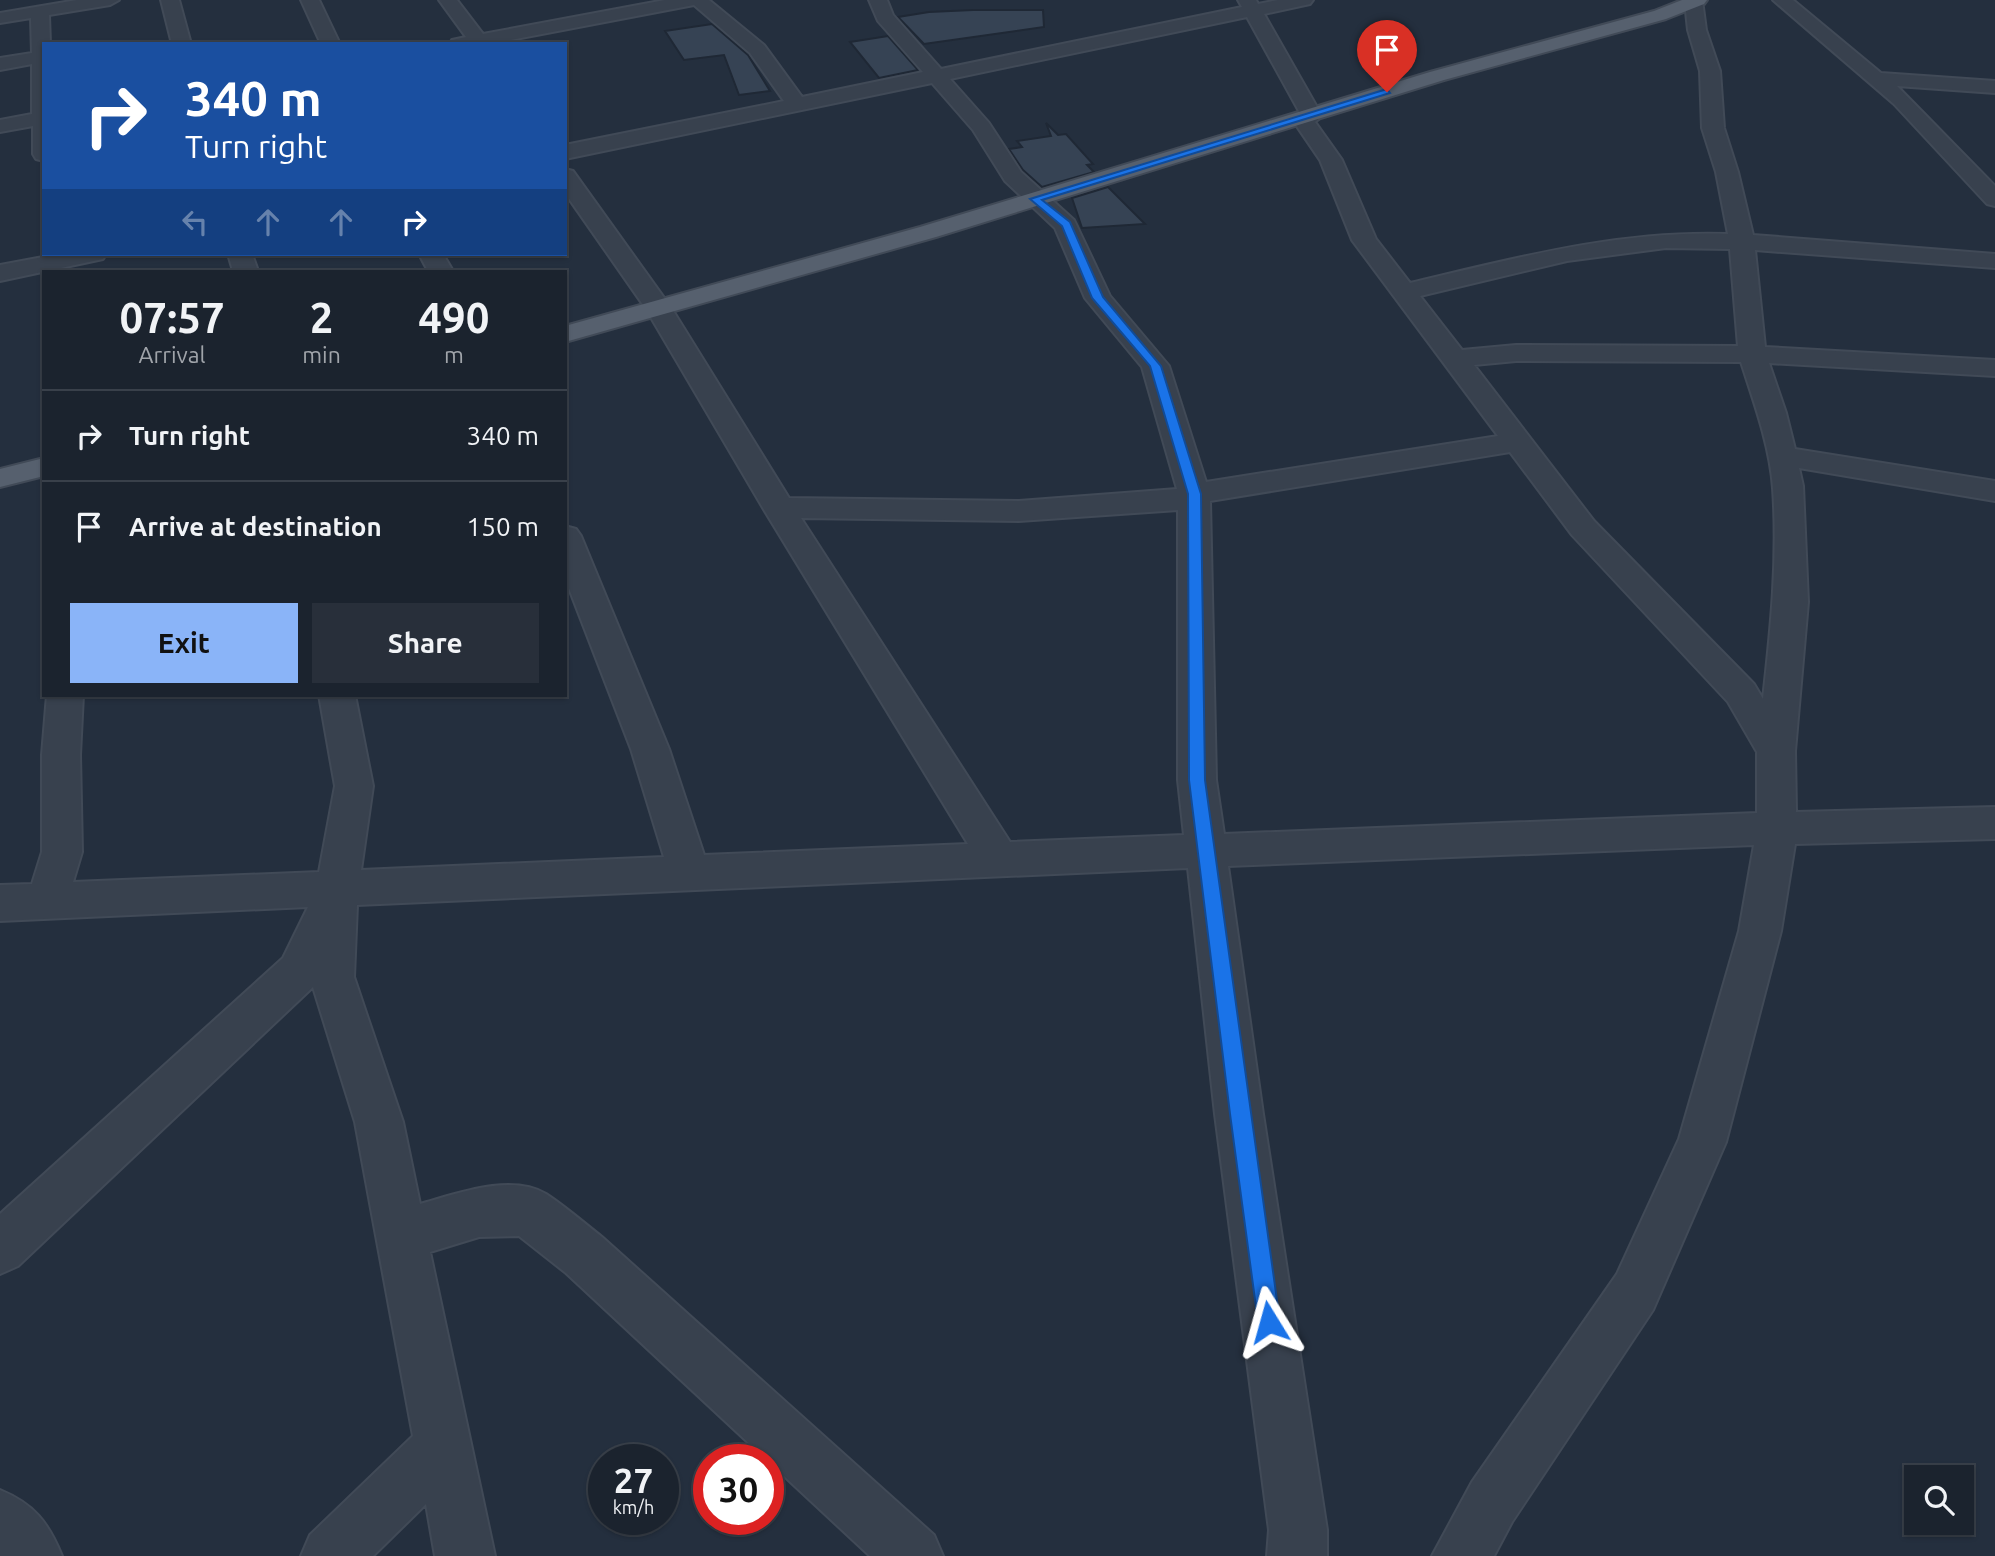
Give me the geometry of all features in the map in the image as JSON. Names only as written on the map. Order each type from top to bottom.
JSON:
[{"type":"main road","points":[[567,333],[845,257],[1307,118],[1437,76],[1639,21],[1696,1]]},
{"type":"main road","points":[[0,478],[42,468]]},
{"type":"street","points":[[0,15],[37,6],[110,0]]},
{"type":"street","points":[[170,0],[181,42]]},
{"type":"street","points":[[310,0],[330,42]]},
{"type":"street","points":[[448,0],[480,42],[617,7],[696,0],[757,49],[796,104]]},
{"type":"street","points":[[878,0],[884,16],[982,127],[1013,176],[1066,225],[1098,298],[1155,366],[1194,494],[1197,780],[1239,1114],[1298,1530],[1297,1556]]},
{"type":"street","points":[[567,152],[935,75],[1251,5],[1304,0]]},
{"type":"street","points":[[1782,0],[1877,79],[1970,171],[1995,200]]},
{"type":"street","points":[[1462,1556],[1492,1502],[1635,1292],[1702,1142],[1760,931],[1777,828],[1776,751],[1791,602],[1788,486],[1772,412],[1752,354],[1742,241],[1727,172],[1713,128],[1710,71],[1697,30],[1696,1]]},
{"type":"street","points":[[1251,5],[1331,160],[1364,240],[1583,528],[1741,692],[1776,751]]},
{"type":"street","points":[[0,126],[42,119],[37,6]]},
{"type":"street","points":[[0,64],[41,57]]},
{"type":"street","points":[[1877,79],[1995,87]]},
{"type":"street","points":[[1970,171],[1995,174]]},
{"type":"street","points":[[567,179],[659,309],[779,508],[999,859]]},
{"type":"street","points":[[1405,292],[1573,252],[1664,241],[1742,241],[1922,258],[1995,261]]},
{"type":"street","points":[[0,274],[85,256]]},
{"type":"street","points":[[1457,359],[1516,353],[1752,354],[1995,368]]},
{"type":"street","points":[[779,508],[1019,510],[1174,501],[1194,494],[1519,442]]},
{"type":"street","points":[[1782,456],[1995,491]]},
{"type":"street","points":[[567,541],[650,748],[689,873]]},
{"type":"street","points":[[47,901],[62,852],[61,755],[65,697]]},
{"type":"street","points":[[337,697],[354,786],[337,888],[332,977],[379,1122],[465,1556]]},
{"type":"street","points":[[0,903],[999,859],[1777,828],[1995,823]]},
{"type":"street","points":[[0,1248],[299,972],[337,888]]},
{"type":"street","points":[[402,1235],[480,1212],[527,1211],[584,1255],[913,1556]]},
{"type":"street","points":[[331,1556],[444,1446]]},
{"type":"street","points":[[0,1519],[16,1532],[32,1556]]},
{"type":"building","points":[[1043,10],[1044,27],[924,44],[898,17],[929,12]]},
{"type":"building","points":[[712,24],[748,55],[770,91],[739,95],[724,55],[684,60],[665,31]]},
{"type":"building","points":[[888,36],[918,70],[879,78],[850,42]]},
{"type":"building","points":[[1046,123],[1058,135],[1066,134],[1093,164],[1087,165],[1094,172],[1042,187],[1023,170],[1009,149],[1022,147],[1017,141],[1051,136]]},
{"type":"building","points":[[1108,187],[1145,224],[1082,228],[1072,198]]},
{"type":"route","points":[[1269,1322],[1239,1114],[1197,780],[1194,494],[1155,366],[1098,298],[1066,225],[1035,199],[1387,92]]}]
